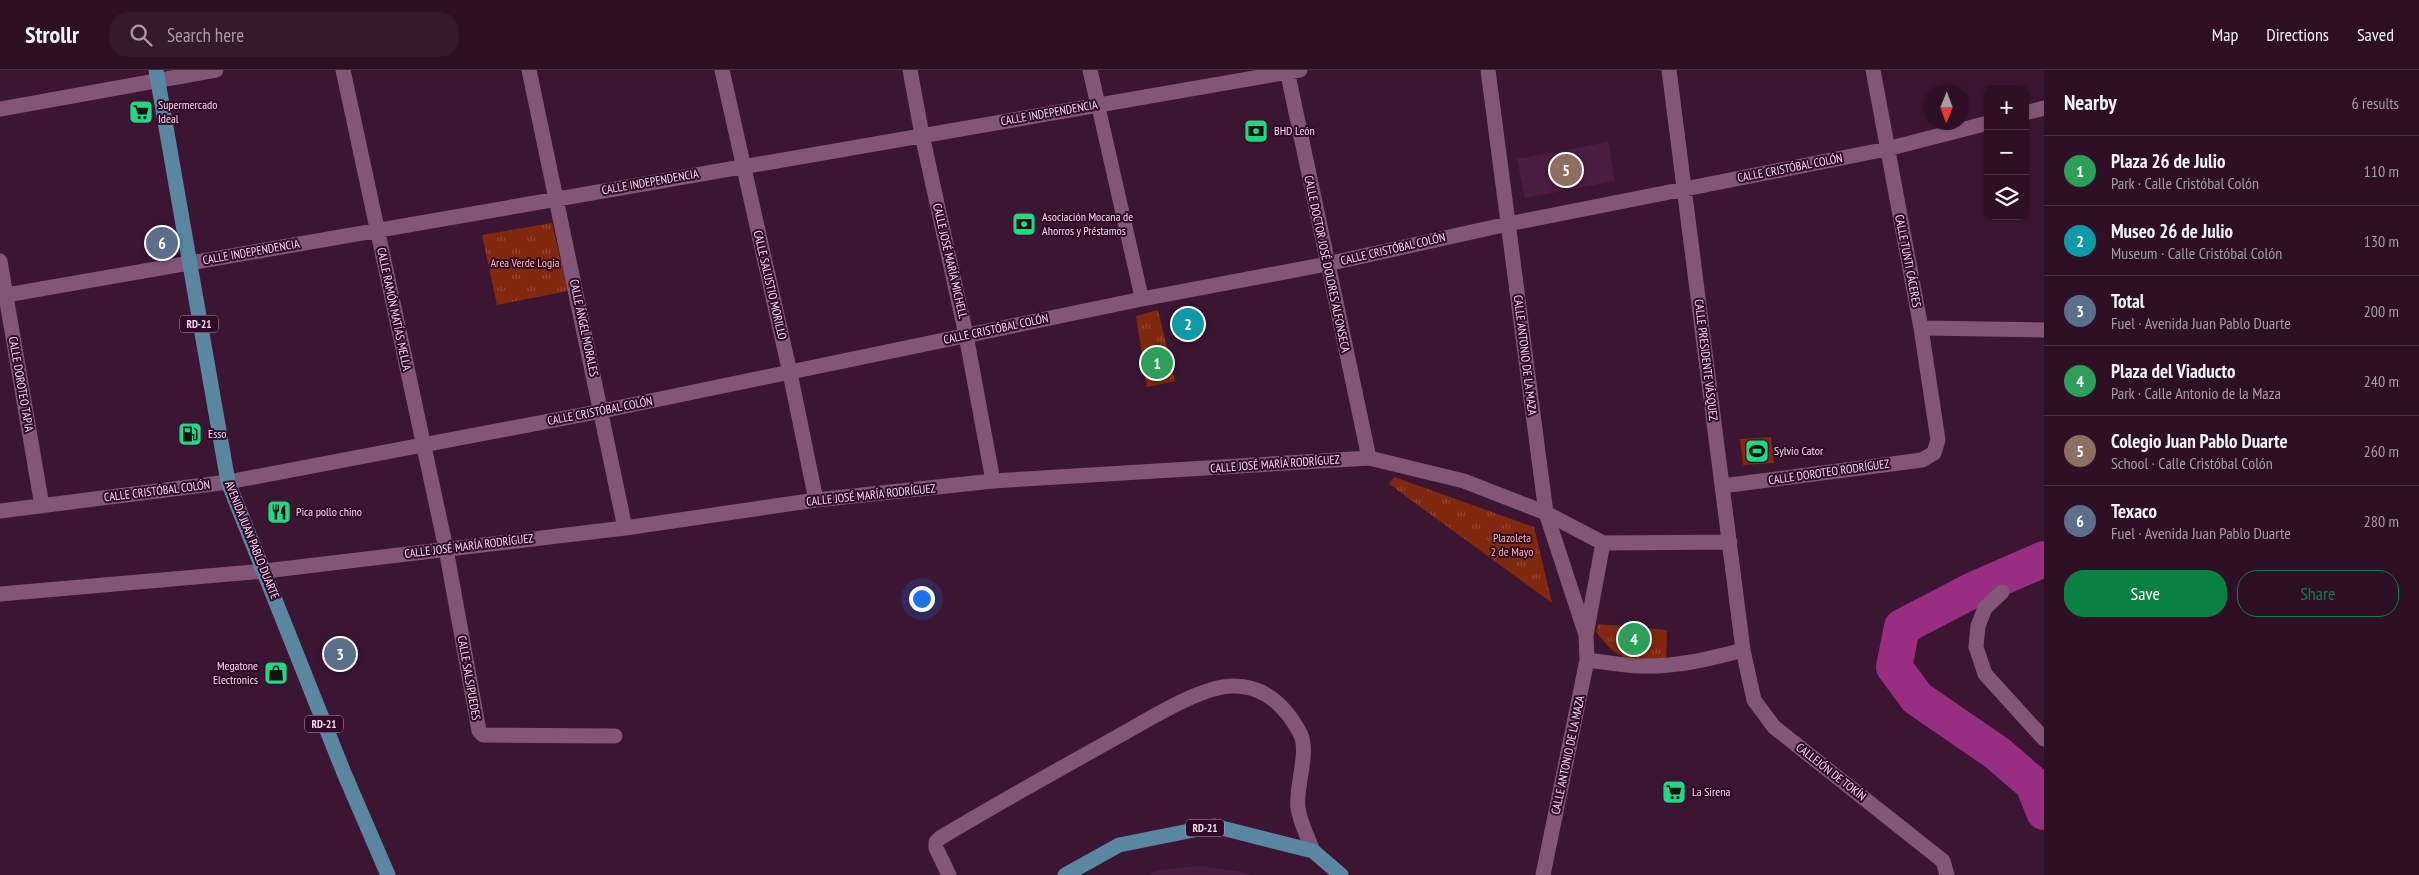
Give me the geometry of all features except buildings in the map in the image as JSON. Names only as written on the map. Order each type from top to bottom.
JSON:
[{"type":"main road","name":"AVENIDA JUAN PABLO DUARTE","points":[[157,75],[228,482],[344,773],[388,875]]},
{"type":"main road","name":"RD-21","points":[[1065,875],[1119,845],[1214,826],[1313,851],[1341,875]]},
{"type":"street","points":[[0,109],[157,75],[216,70]]},
{"type":"street","name":"CALLE RAMÓN MATÍAS MELLA","points":[[343,70],[446,549]]},
{"type":"street","name":"CALLE ÁNGEL MORALES","points":[[529,70],[625,528]]},
{"type":"street","name":"CALLE SALUSTIO MORILLO","points":[[722,70],[790,373],[816,500]]},
{"type":"street","name":"CALLE JOSÉ MARÍA MICHELL","points":[[910,70],[922,135],[966,335],[993,481]]},
{"type":"street","points":[[1090,70],[1142,299]]},
{"type":"street","name":"CALLE ANTONIO DE LA MAZA","points":[[1488,70],[1546,513],[1586,635],[1588,660],[1543,875]]},
{"type":"street","name":"CALLE PRESIDENTE VÁSQUEZ","points":[[1669,70],[1744,650]]},
{"type":"street","name":"CALLE TUNTI CÁCERES","points":[[1873,70],[1921,328],[1938,440],[1934,453]]},
{"type":"street","name":"CALLE INDEPENDENCIA","points":[[3,296],[1291,71]]},
{"type":"street","name":"CALLE DOCTOR JOSÉ DOLORES ALFONSECA","points":[[1291,71],[1327,264],[1369,458]]},
{"type":"street","points":[[2029,112],[2044,108]]},
{"type":"street","name":"CALLE CRISTÓBAL COLÓN","points":[[0,511],[228,482],[602,411],[1142,299],[1327,264],[1508,224],[1887,149],[1984,123]]},
{"type":"street","name":"CALLE DOROTEO TAPIA","points":[[0,261],[3,296],[42,506]]},
{"type":"street","points":[[1921,328],[2044,330]]},
{"type":"street","name":"CALLE DOROTEO RODRÍGUEZ","points":[[1722,486],[1922,460],[1934,453]]},
{"type":"street","name":"CALLE JOSÉ MARÍA RODRÍGUEZ","points":[[0,594],[265,571],[625,528],[816,500],[993,481],[1369,458],[1464,481],[1546,513],[1603,543],[1730,542]]},
{"type":"street","name":"CALLE ANTONIO DE LA MAZA","points":[[1586,635],[1603,543]]},
{"type":"street","name":"CALLE SALSIPUEDES","points":[[446,549],[480,732],[483,735],[614,736]]},
{"type":"street","points":[[2002,592],[1984,608],[1978,626],[1976,646],[1985,674],[2044,740]]},
{"type":"street","points":[[1588,660],[1640,666],[1671,666],[1700,662],[1744,650]]},
{"type":"street","name":"CALLEJÓN DE TOKÍN","points":[[1744,650],[1754,700],[1774,727],[1943,861],[1947,875]]},
{"type":"street","points":[[949,875],[936,846],[936,842],[940,838],[1148,720],[1214,688],[1226,686],[1252,688],[1269,695],[1281,705],[1301,735],[1303,746],[1298,808],[1313,851]]},
{"type":"shaded area","points":[[1608,142],[1615,181],[1525,198],[1517,159]]},
{"type":"shaded area","points":[[1200,866],[1252,875],[1148,875],[1159,870]]},
{"type":"green space","name":"Area Verde Logia","points":[[552,223],[568,291],[497,305],[482,235]]},
{"type":"green space","points":[[1158,310],[1175,381],[1147,387],[1136,316]]},
{"type":"green space","name":"Sylvio Cator","points":[[1771,437],[1774,463],[1743,465],[1740,439]]},
{"type":"green space","name":"Plazoleta 2 de Mayo","points":[[1394,477],[1534,527],[1552,603],[1389,484]]},
{"type":"green space","points":[[1598,624],[1667,630],[1666,663],[1634,660],[1619,655],[1596,632]]},
{"type":"waterway","points":[[2044,559],[1973,590],[1902,627],[1894,667],[1917,698],[1997,753],[2033,784],[2044,812]]},
{"type":"place","name":"Supermercado Ideal","points":[[141,112]]},
{"type":"place","name":"BHD León","points":[[1256,131]]},
{"type":"place","name":"Colegio Juan Pablo Duarte","points":[[1566,170]]},
{"type":"place","name":"Asociación Mocana de Ahorros y Préstamos","points":[[1024,224]]},
{"type":"place","name":"Texaco","points":[[162,243]]},
{"type":"place","name":"Museo 26 de Julio","points":[[1188,324]]},
{"type":"place","name":"Plaza 26 de Julio","points":[[1157,363]]},
{"type":"place","name":"Esso","points":[[190,434]]},
{"type":"place","name":"Sylvio Cator","points":[[1757,451]]},
{"type":"place","name":"Pica pollo chino","points":[[279,512]]},
{"type":"place","name":"Plaza del Viaducto","points":[[1634,639]]},
{"type":"place","name":"Total","points":[[340,654]]},
{"type":"place","name":"Megatone Electronics","points":[[276,673]]},
{"type":"place","name":"La Sirena","points":[[1674,792]]}]
